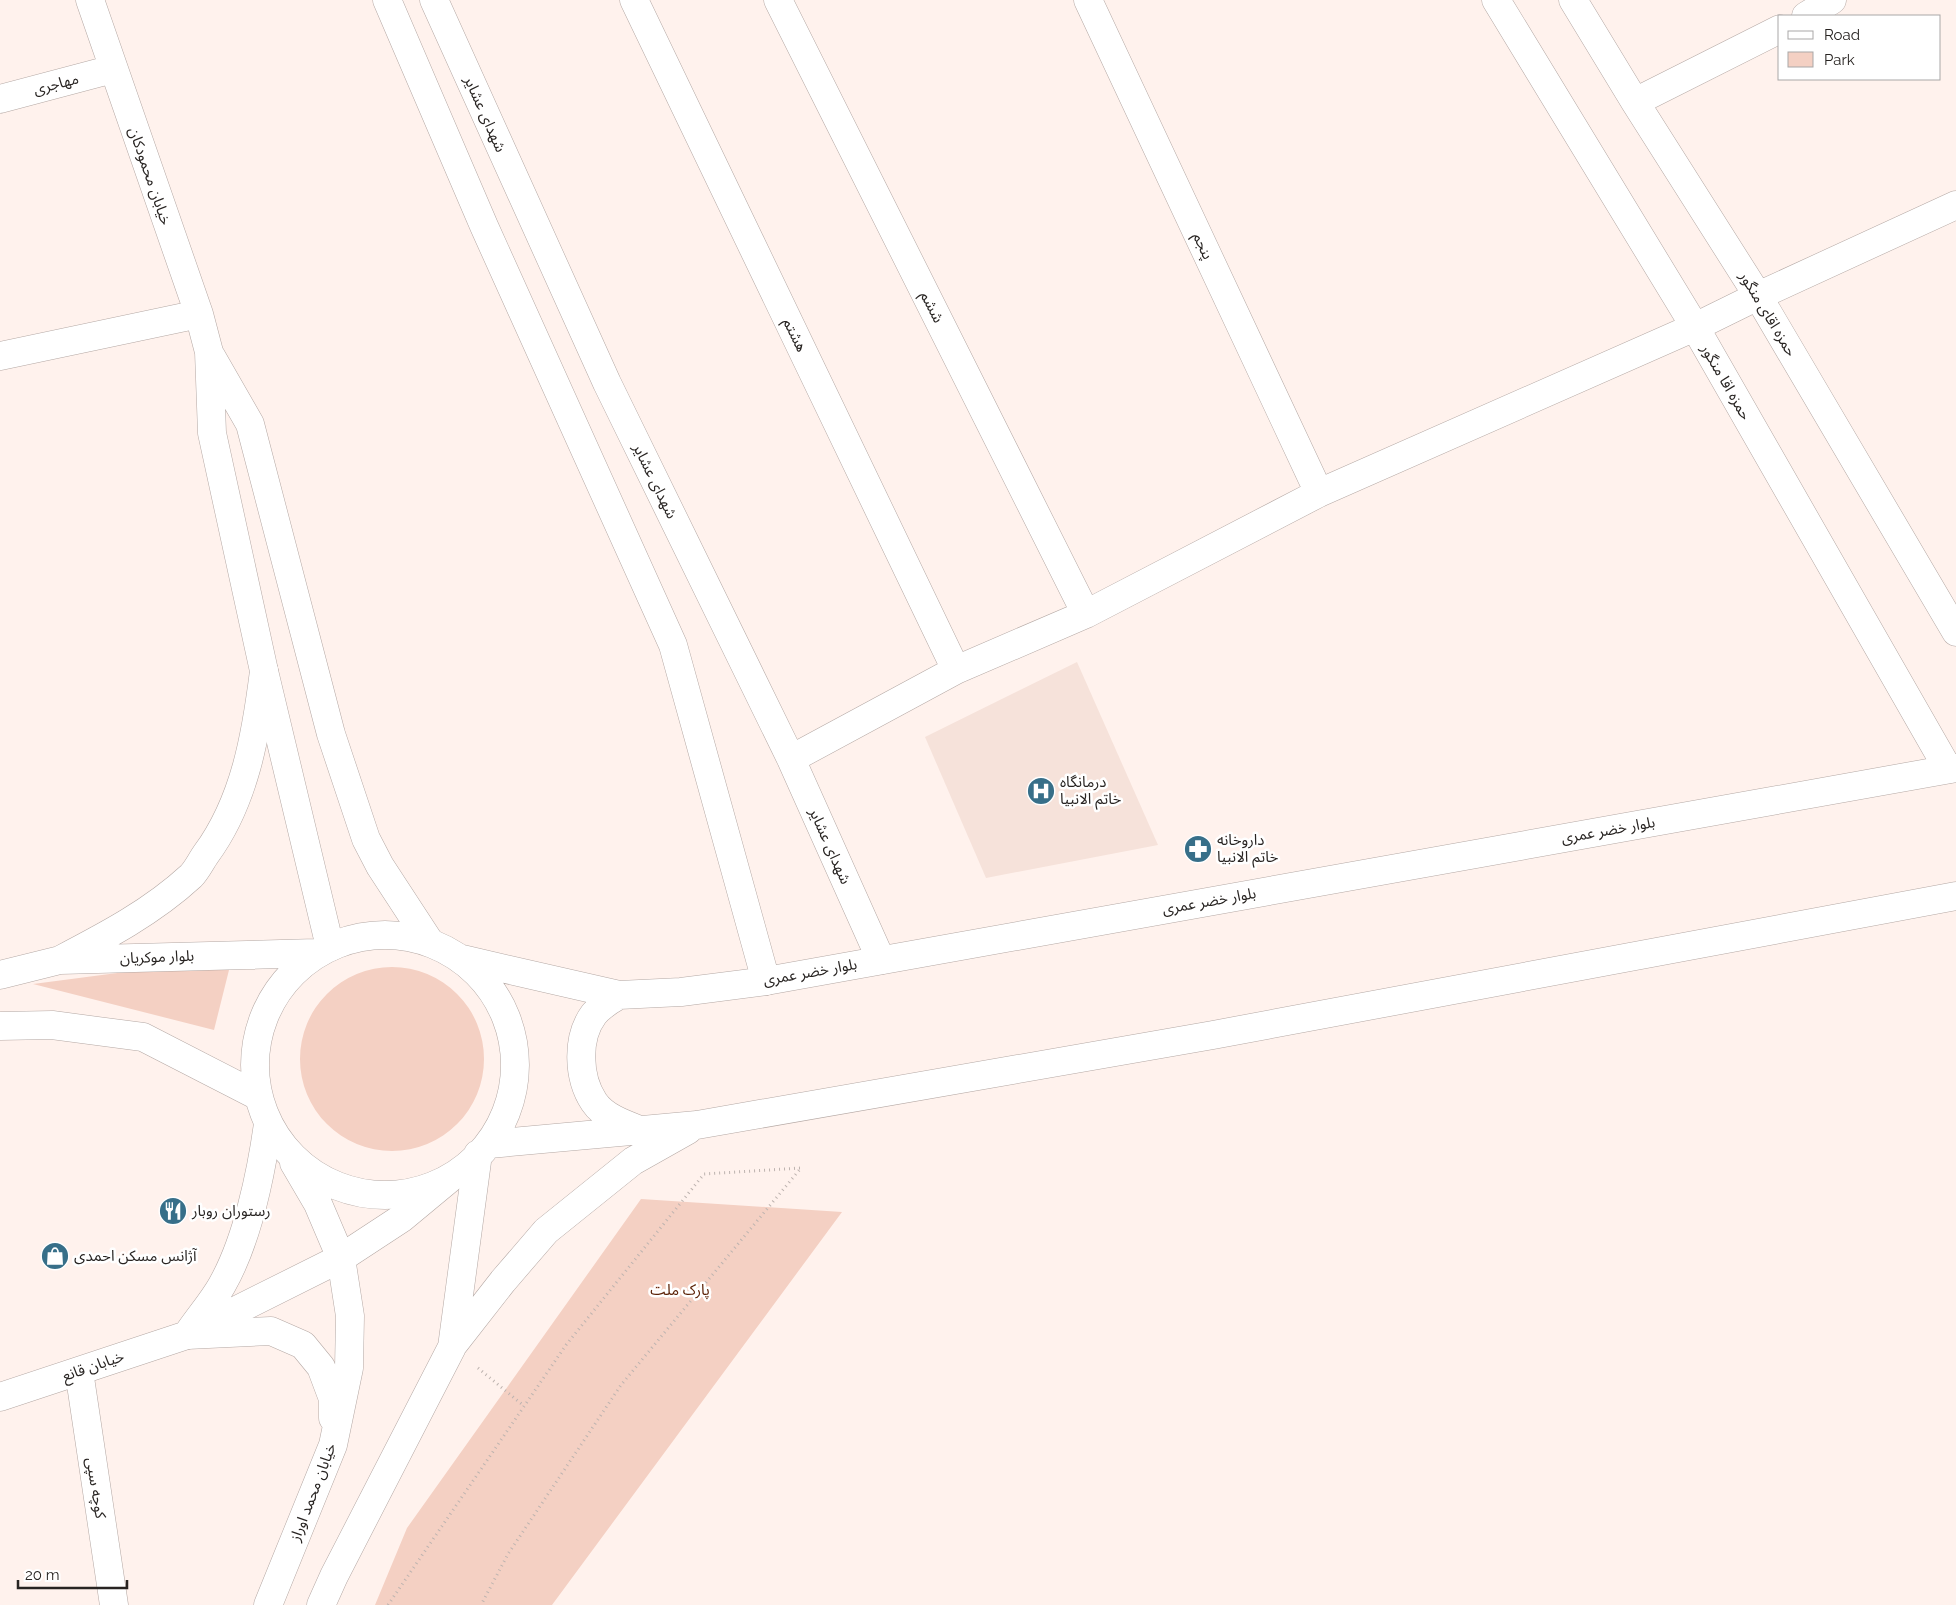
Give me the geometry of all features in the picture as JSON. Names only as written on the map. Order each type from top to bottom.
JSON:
[{"type":"street","name":"خیابان محمودکان","points":[[90,0],[199,314],[209,352]]},
{"type":"street","points":[[387,0],[484,226],[674,645],[766,981]]},
{"type":"street","name":"شهدای عشایر","points":[[434,0],[607,384],[791,760],[881,960]]},
{"type":"street","name":"هشتم","points":[[634,0],[956,670]]},
{"type":"street","name":"ششم","points":[[778,0],[1086,614]]},
{"type":"street","name":"پنجم","points":[[1088,0],[1318,493]]},
{"type":"street","name":"حمزه اقا منگور","points":[[1496,0],[1695,327],[1952,768]]},
{"type":"street","name":"حمزه اقای منگور","points":[[1573,0],[1758,296],[1956,632]]},
{"type":"street","points":[[1635,102],[1778,30]]},
{"type":"street","name":"مهاجری","points":[[0,99],[113,69]]},
{"type":"street","points":[[791,760],[956,670],[1086,614],[1318,493],[1695,327],[1956,205]]},
{"type":"street","points":[[0,356],[199,314]]},
{"type":"street","points":[[209,352],[212,434],[323,950]]},
{"type":"street","points":[[209,352],[250,424],[331,734],[366,839],[380,866],[429,941]]},
{"type":"street","points":[[60,960],[112,933],[151,909],[192,874],[215,843],[234,805],[248,764],[258,720],[264,671]]},
{"type":"street","name":"بلوار خضر عمری","points":[[462,959],[619,995],[681,992],[766,981],[1952,768]]},
{"type":"street","points":[[483,1149],[697,1125],[1213,1035],[1956,896]]},
{"type":"street","points":[[187,1335],[341,1258],[402,1218],[449,1179],[483,1149],[506,1114],[515,1080],[514,1046],[505,1012],[487,983],[462,959],[429,941],[391,933],[352,938],[323,950],[285,980],[264,1015],[254,1055],[258,1096],[268,1124],[285,1150],[312,1174],[345,1189],[380,1196],[415,1192],[449,1179]]},
{"type":"street","name":"بلوار موکریان","points":[[0,975],[60,960],[323,950]]},
{"type":"street","points":[[619,995],[606,1002],[594,1014],[586,1031],[582,1048],[582,1070],[586,1087],[595,1103],[606,1114],[621,1123],[641,1130]]},
{"type":"street","points":[[0,1026],[52,1025],[143,1037],[258,1096]]},
{"type":"street","points":[[187,1335],[222,1284],[240,1244],[264,1152],[268,1124]]},
{"type":"street","points":[[320,1605],[452,1346],[503,1281],[546,1231],[633,1160],[697,1125]]},
{"type":"street","points":[[452,1346],[483,1149]]},
{"type":"street","name":"خیابان محمد اوراز","points":[[268,1605],[333,1446],[349,1368],[350,1316],[341,1258],[318,1204],[285,1150]]},
{"type":"street","points":[[187,1335],[272,1331],[302,1345],[321,1367],[333,1399],[333,1446]]},
{"type":"street","name":"خیابان قانع","points":[[0,1397],[187,1335]]},
{"type":"street","name":"کوچه سپی","points":[[78,1371],[114,1605]]},
{"type":"path","points":[[388,1605],[566,1345],[704,1174],[801,1168],[621,1386],[508,1554],[481,1605]]},
{"type":"path","points":[[452,1346],[524,1406]]},
{"type":"shaded area","name":"درمانگاه خاتم الانبیا","points":[[1077,662],[1158,845],[986,878],[925,737]]},
{"type":"green space","points":[[232,958],[214,1030],[33,984]]},
{"type":"green space","points":[[383,967],[401,967],[427,974],[457,994],[477,1024],[484,1050],[484,1068],[477,1094],[457,1124],[435,1140],[419,1147],[401,1151],[383,1151],[365,1147],[349,1140],[334,1130],[321,1117],[311,1102],[304,1086],[300,1068],[300,1050],[304,1032],[311,1016],[321,1001],[334,988],[349,978],[365,971]]},
{"type":"green space","name":"پارک ملت","points":[[641,1199],[842,1212],[552,1605],[375,1605],[407,1528]]},
{"type":"place","name":"درمانگاه خاتم الانبیا","points":[[1041,791]]},
{"type":"place","name":"داروخانه خاتم الانبیا","points":[[1198,849]]},
{"type":"place","name":"رستوران روبار","points":[[173,1211]]},
{"type":"place","name":"آژانس مسکن احمدی","points":[[55,1256]]}]
